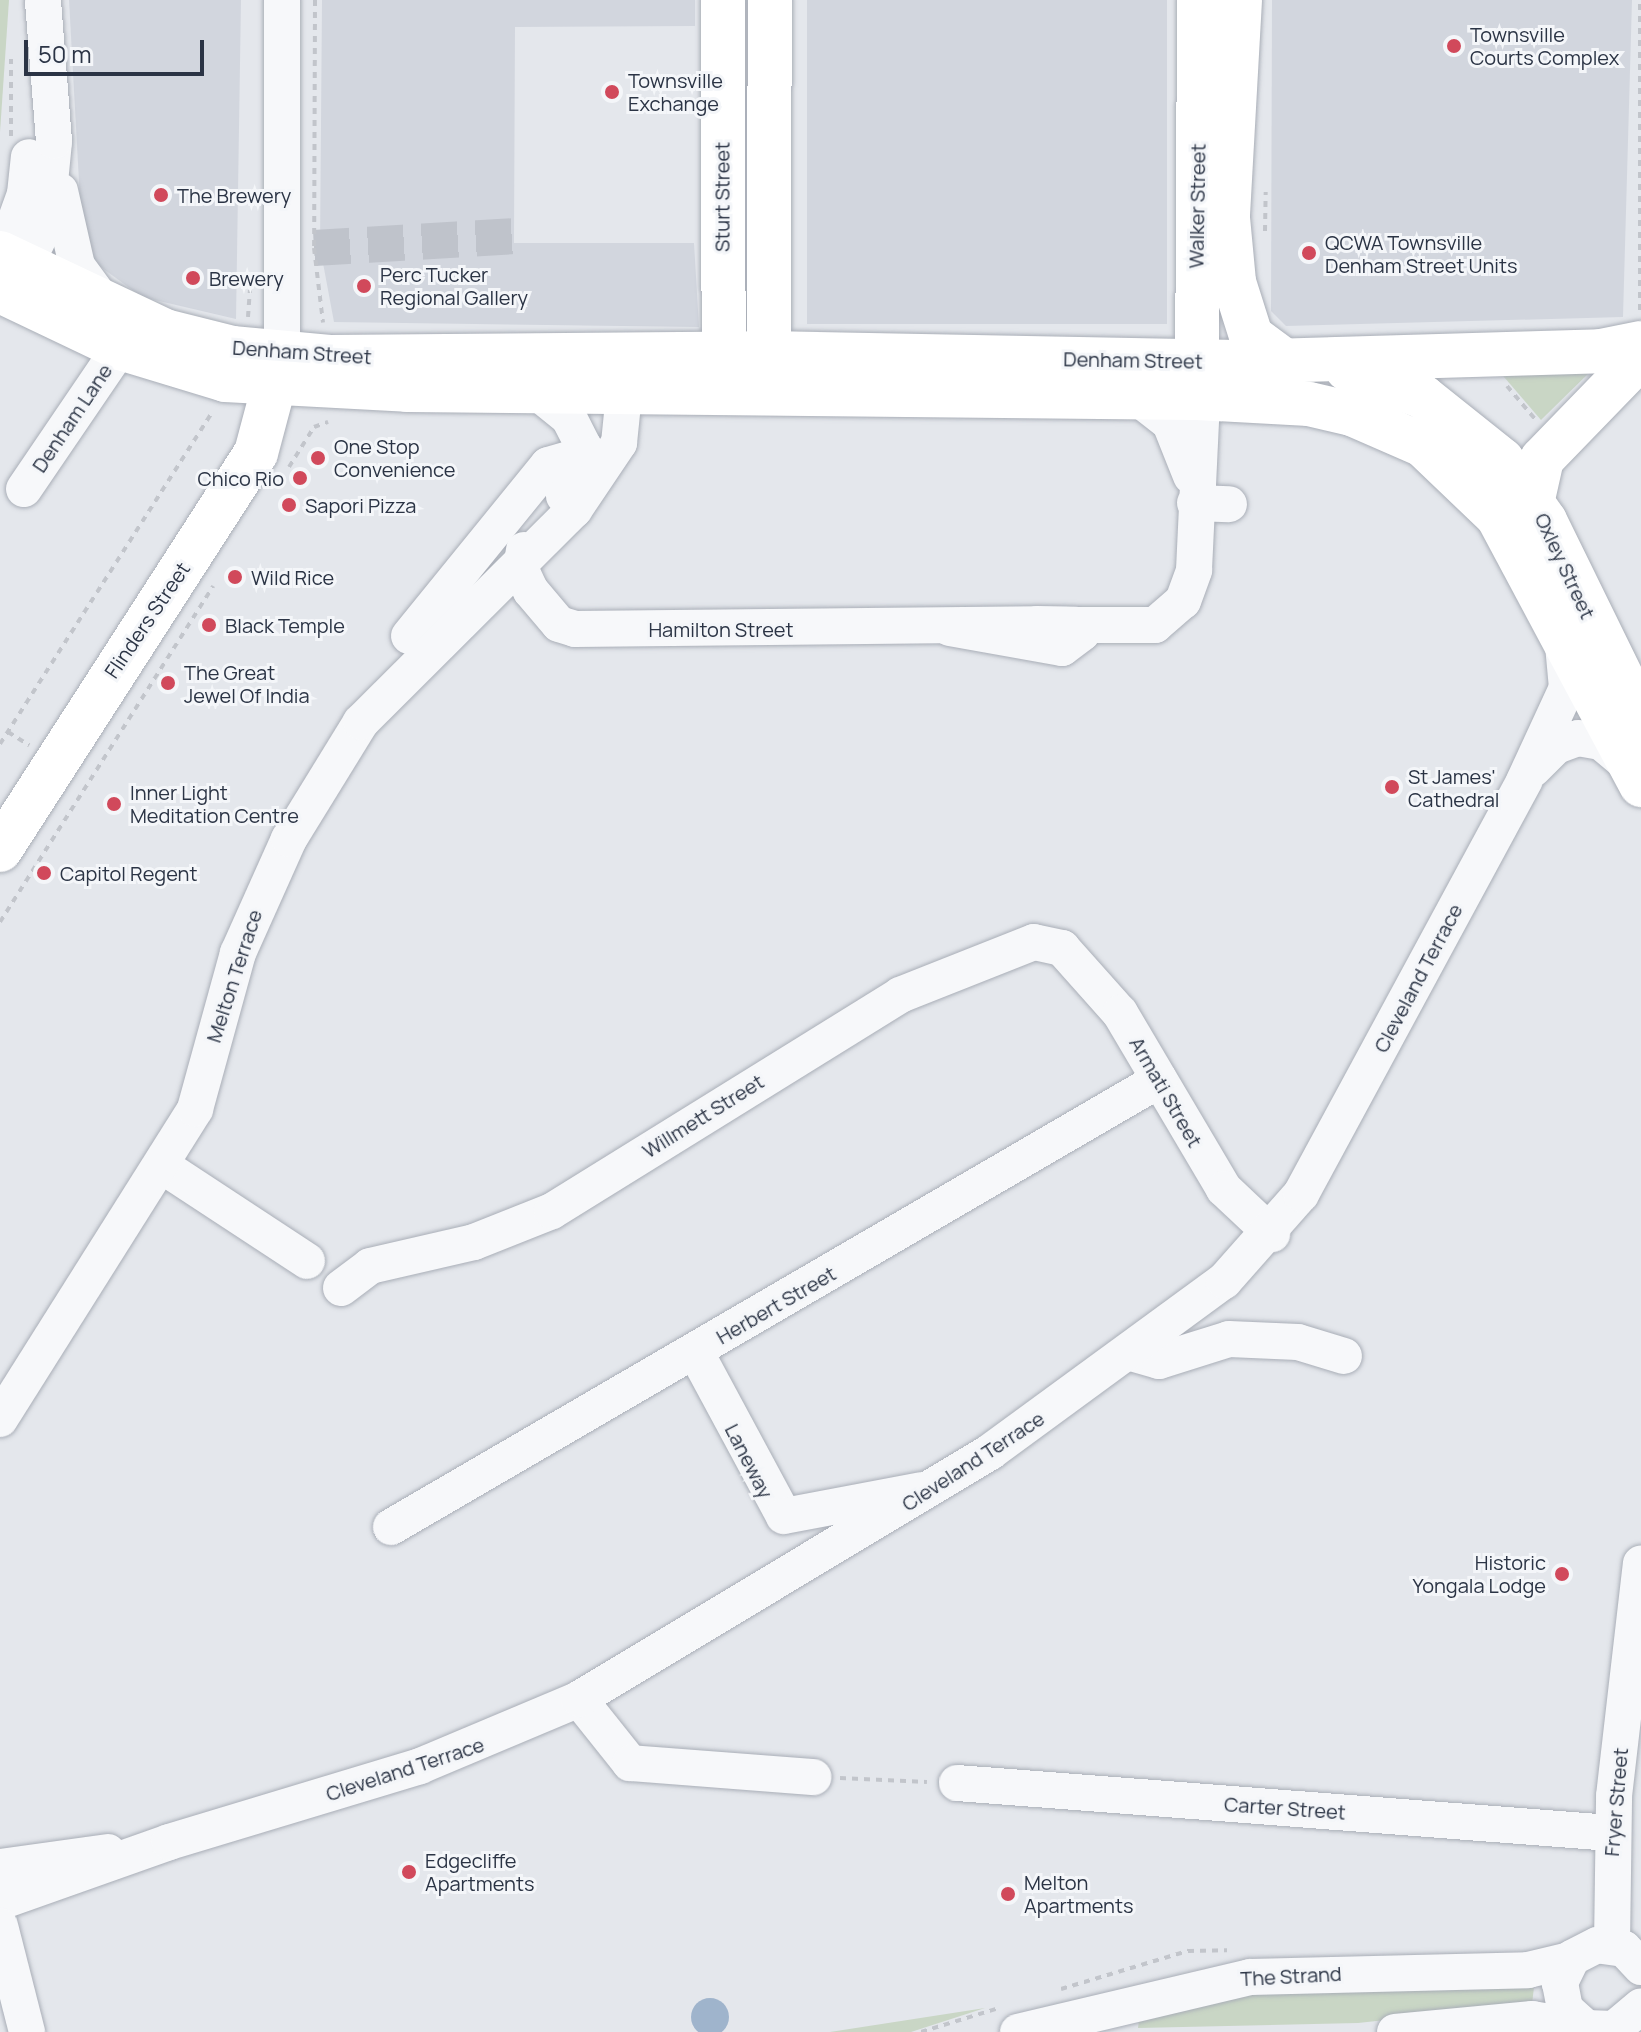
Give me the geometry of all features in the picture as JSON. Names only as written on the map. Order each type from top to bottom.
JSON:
[{"type":"main road","name":"Sturt Street","points":[[723,0],[724,374]]},
{"type":"main road","points":[[769,373],[770,0]]},
{"type":"main road","name":"Walker Street","points":[[1199,0],[1208,382]]},
{"type":"main road","name":"Walker Street","points":[[1240,0],[1228,218],[1248,330],[1266,353],[1289,361]]},
{"type":"main road","points":[[1208,382],[1228,218]]},
{"type":"main road","name":"Denham Street","points":[[6,270],[117,330],[221,346],[280,368],[537,392],[624,377]]},
{"type":"main road","name":"Denham Street","points":[[769,373],[1138,398],[1289,361],[1611,351],[1640,340]]},
{"type":"main road","points":[[1533,499],[1538,466],[1640,340]]},
{"type":"main road","name":"Oxley Street","points":[[1289,361],[1361,372],[1423,397],[1486,443],[1533,499],[1641,717]]},
{"type":"main road","name":"Denham Street","points":[[280,368],[624,377],[769,373],[1208,382],[1309,404],[1388,427]]},
{"type":"main road","name":"Flinders Street","points":[[0,797],[143,571],[280,368]]},
{"type":"main road","name":"Flinders Street","points":[[0,850],[256,453],[280,368]]},
{"type":"main road","name":"Oxley Street","points":[[1388,427],[1443,460],[1498,517],[1633,773]]},
{"type":"street","points":[[6,270],[25,194],[42,0]]},
{"type":"street","name":"Flinders Street","points":[[280,368],[282,0]]},
{"type":"street","points":[[0,188],[31,143]]},
{"type":"street","points":[[31,143],[85,280],[117,330]]},
{"type":"street","name":"Denham Lane","points":[[24,489],[117,330]]},
{"type":"street","name":"Melton Terrace","points":[[0,1419],[164,1167],[199,1101],[238,953],[289,839],[361,722],[521,570],[595,461],[622,434],[624,377]]},
{"type":"street","name":"Walker Street","points":[[1176,611],[1194,570],[1206,500],[1208,382]]},
{"type":"street","points":[[409,636],[548,465],[595,461],[569,418],[537,392]]},
{"type":"street","name":"Walker Street","points":[[1138,398],[1174,430],[1206,500]]},
{"type":"street","name":"Hamilton Street","points":[[521,570],[552,618],[575,629],[1145,627],[1176,611]]},
{"type":"street","name":"Cleveland Terrace","points":[[0,1902],[169,1842],[420,1766],[579,1699],[932,1489],[1131,1353],[1272,1234],[1301,1194],[1524,781],[1567,688],[1562,643]]},
{"type":"street","name":"Cleveland Terrace","points":[[1524,781],[1547,754],[1578,738],[1601,742],[1633,773]]},
{"type":"street","name":"Willmett Street","points":[[341,1288],[370,1266],[474,1242],[552,1211],[900,995],[1017,944],[1062,948]]},
{"type":"street","name":"Armati Street","points":[[1062,948],[1120,1013],[1224,1189],[1272,1234]]},
{"type":"street","name":"Herbert Street","points":[[391,1527],[1159,1080]]},
{"type":"street","points":[[164,1167],[307,1261]]},
{"type":"street","points":[[1131,1353],[1159,1361],[1229,1339],[1298,1342],[1344,1356]]},
{"type":"street","name":"Laneway","points":[[695,1351],[784,1516],[932,1489]]},
{"type":"street","name":"Fryer Street","points":[[1632,1957],[1612,1833],[1641,1564]]},
{"type":"street","points":[[579,1699],[630,1763],[813,1777]]},
{"type":"street","name":"Carter Street","points":[[957,1783],[1612,1833]]},
{"type":"street","points":[[0,1842],[37,1861]]},
{"type":"street","name":"Cleveland Terrace","points":[[0,1867],[169,1842]]},
{"type":"street","points":[[0,1926],[27,2032]]},
{"type":"street","name":"The Strand","points":[[1018,2032],[1145,1998],[1261,1976],[1528,1970],[1570,1960],[1632,1957]]},
{"type":"street","points":[[1570,1960],[1561,1996],[1586,2028]]},
{"type":"street","points":[[0,1998],[14,2032]]},
{"type":"street","points":[[1127,2032],[1129,2010],[1145,1998]]},
{"type":"street","points":[[1395,2032],[1532,2019],[1614,2029],[1639,2013]]},
{"type":"path","points":[[315,0],[319,318]]},
{"type":"path","points":[[1640,0],[1640,340]]},
{"type":"path","points":[[11,59],[31,143]]},
{"type":"path","points":[[1487,355],[1487,366],[1552,446]]},
{"type":"path","points":[[0,744],[212,411]]},
{"type":"path","points":[[283,476],[314,427],[332,422]]},
{"type":"path","points":[[0,922],[215,583]]},
{"type":"path","points":[[813,1777],[957,1783]]},
{"type":"shaded area","points":[[69,0],[241,0],[236,319],[142,297],[83,254]]},
{"type":"shaded area","points":[[322,0],[695,0],[695,26],[515,27],[514,243],[694,243],[699,327],[334,322],[320,247]]},
{"type":"shaded area","points":[[807,0],[1167,0],[1167,324],[807,324]]},
{"type":"shaded area","points":[[1272,0],[1632,0],[1623,317],[1286,326],[1271,311]]},
{"type":"green space","points":[[0,0],[9,0],[0,132]]},
{"type":"green space","points":[[1596,366],[1541,420],[1498,370]]},
{"type":"green space","points":[[1535,1979],[1532,2004],[1358,2023],[1138,2028],[1140,2013],[1239,1989]]},
{"type":"green space","points":[[985,2008],[911,2032],[830,2032]]},
{"type":"water","points":[[710,1998],[724,2003],[729,2017],[724,2031],[710,2036],[696,2031],[691,2017],[696,2003]]},
{"type":"tunnel","points":[[314,248],[514,236]]},
{"type":"place","name":"Townsville Courts Complex","points":[[1454,46]]},
{"type":"place","name":"Townsville Exchange","points":[[612,92]]},
{"type":"place","name":"The Brewery","points":[[161,195]]},
{"type":"place","name":"QCWA Townsville Denham Street Units","points":[[1309,253]]},
{"type":"place","name":"Brewery","points":[[193,278]]},
{"type":"place","name":"Perc Tucker Regional Gallery","points":[[364,286]]},
{"type":"place","name":"One Stop Convenience","points":[[318,458]]},
{"type":"place","name":"Chico Rio","points":[[300,478]]},
{"type":"place","name":"Sapori Pizza","points":[[289,505]]},
{"type":"place","name":"Wild Rice","points":[[235,577]]},
{"type":"place","name":"Black Temple","points":[[209,625]]},
{"type":"place","name":"The Great Jewel Of India","points":[[168,683]]},
{"type":"place","name":"St James' Cathedral","points":[[1392,787]]},
{"type":"place","name":"Inner Light Meditation Centre","points":[[114,804]]},
{"type":"place","name":"Capitol Regent","points":[[44,873]]},
{"type":"place","name":"Historic Yongala Lodge","points":[[1562,1574]]},
{"type":"place","name":"Edgecliffe Apartments","points":[[409,1872]]},
{"type":"place","name":"Melton Apartments","points":[[1008,1894]]}]
